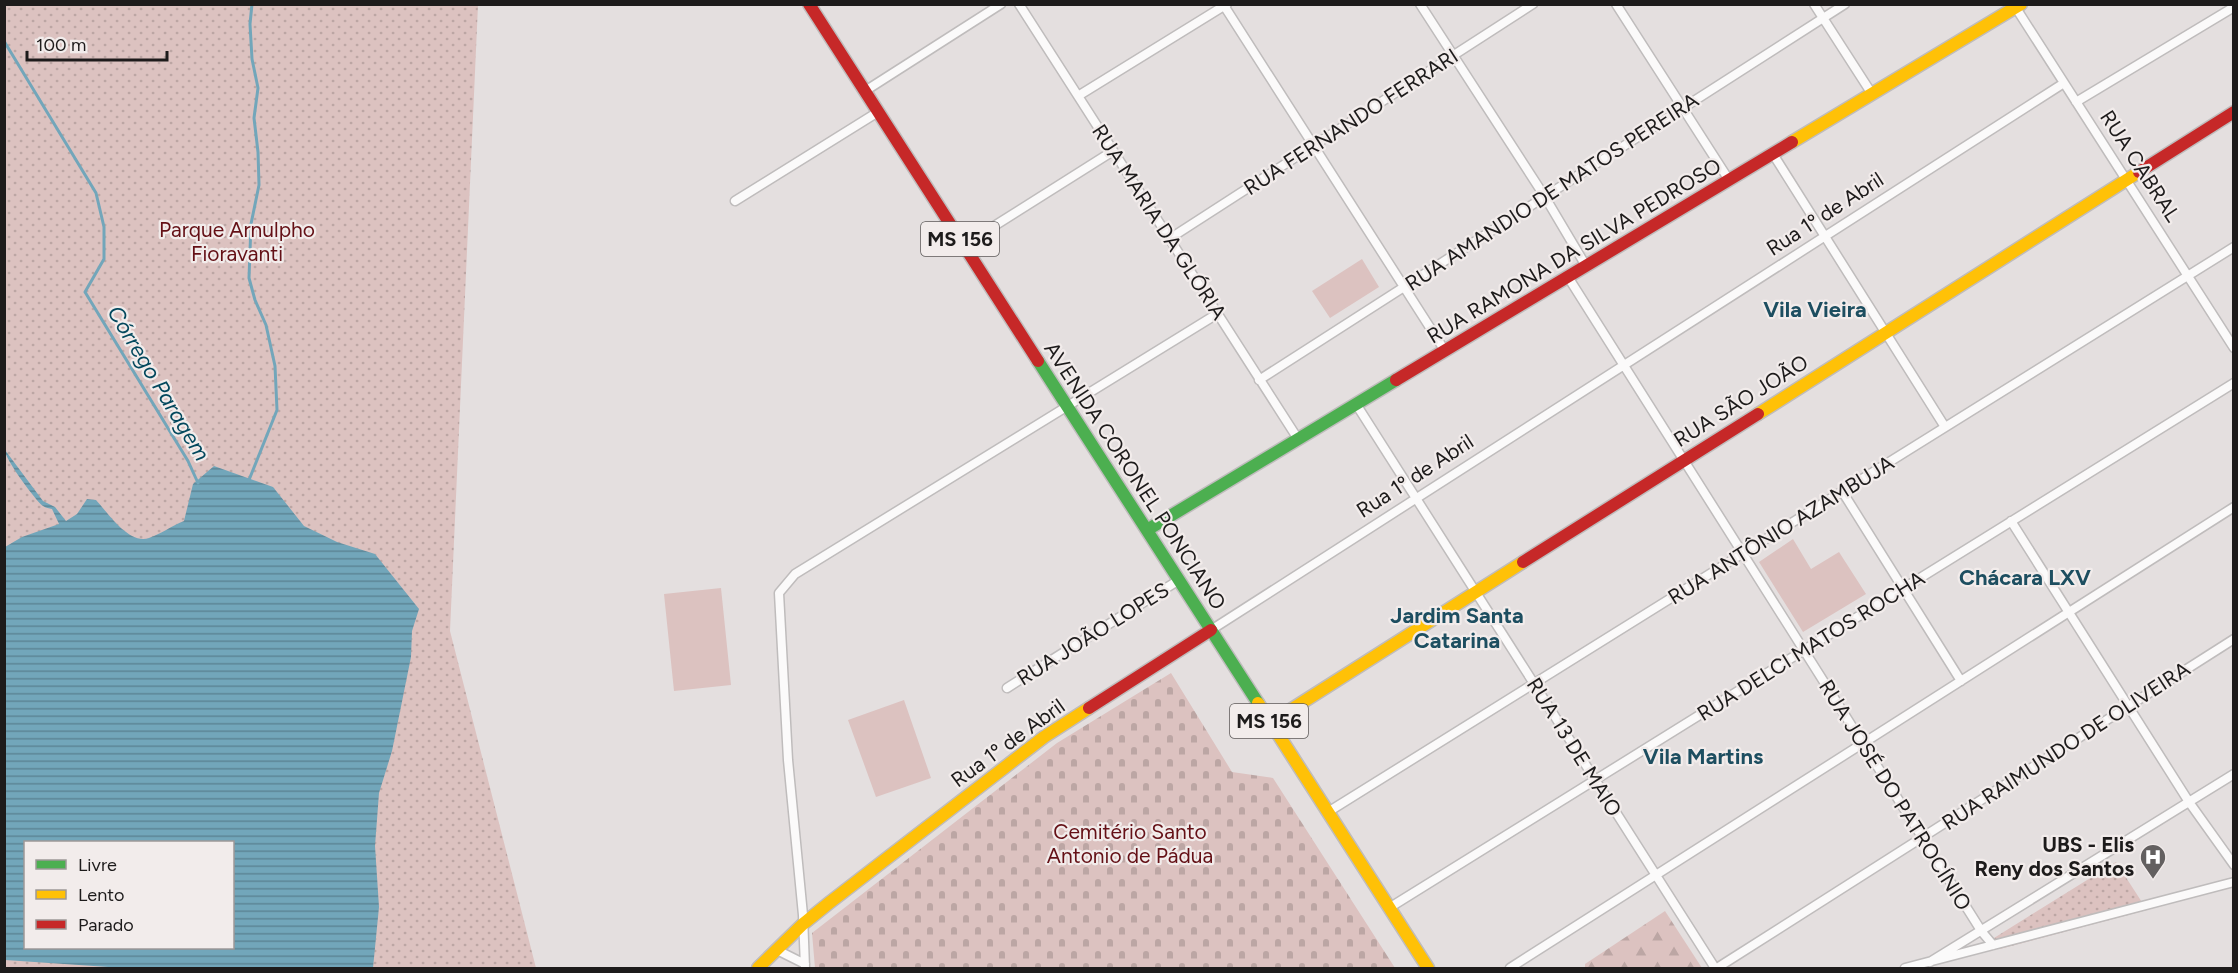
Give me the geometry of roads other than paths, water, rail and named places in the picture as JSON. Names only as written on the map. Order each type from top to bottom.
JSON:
[{"type":"street","name":"AVENIDA CORONEL PONCIANO","points":[[809,4],[1428,969]]},
{"type":"street","points":[[865,91],[1001,4]]},
{"type":"street","name":"RUA MARIA DA GLÓRIA","points":[[1019,4],[1298,440]]},
{"type":"street","points":[[1420,4],[1545,197],[1586,266]]},
{"type":"street","name":"RUA FERNANDO FERRARI","points":[[1169,239],[1533,4]]},
{"type":"street","points":[[1616,4],[1729,180]]},
{"type":"street","points":[[1814,4],[1872,94]]},
{"type":"street","name":"RUA AMANDIO DE MATOS PEREIRA","points":[[1259,380],[1845,4]]},
{"type":"street","points":[[1078,96],[1225,5],[1444,351]]},
{"type":"street","name":"RUA CABRAL","points":[[2017,6],[2234,348]]},
{"type":"street","name":"RUA RAMONA DA SILVA PEDROSO","points":[[1147,530],[2017,6]]},
{"type":"street","points":[[2076,102],[2234,7]]},
{"type":"street","name":"Rua 1º de Abril","points":[[758,969],[803,924],[1044,737],[2064,83]]},
{"type":"street","points":[[735,201],[878,112]]},
{"type":"street","name":"RUA SÃO JOÃO","points":[[1270,723],[2234,112]]},
{"type":"street","points":[[964,245],[1113,151]]},
{"type":"street","points":[[1773,154],[1945,427]]},
{"type":"street","name":"RUA ANTÔNIO AZAMBUJA","points":[[1328,812],[2234,247]]},
{"type":"street","name":"RUA JOSÉ DO PATROCÍNIO","points":[[1568,277],[1922,838],[1982,932],[1994,945]]},
{"type":"street","points":[[805,966],[788,760],[779,593],[795,574],[1217,314]]},
{"type":"street","name":"RUA DELCI MATOS ROCHA","points":[[1389,908],[2234,383]]},
{"type":"street","name":"RUA 13 DE MAIO","points":[[1356,404],[1716,969]]},
{"type":"street","points":[[1842,491],[1960,681]]},
{"type":"street","points":[[1510,969],[2234,507]]},
{"type":"street","points":[[2011,522],[2189,802],[2234,865]]},
{"type":"street","name":"RUA JOÃO LOPES","points":[[1006,688],[1179,580]]},
{"type":"street","name":"RUA RAIMUNDO DE OLIVEIRA","points":[[1716,969],[2234,639]]},
{"type":"street","points":[[1930,965],[2234,774]]},
{"type":"street","points":[[1905,969],[1930,965],[1994,945],[2234,882]]},
{"type":"street","points":[[777,950],[805,966]]},
{"type":"water","points":[[5,450],[43,501],[55,507],[66,521],[77,514],[87,499],[96,500],[120,526],[134,537],[141,539],[149,538],[184,521],[193,484],[214,466],[273,487],[304,526],[337,542],[375,554],[419,609],[412,631],[411,657],[392,751],[379,793],[375,846],[379,907],[373,968],[123,968],[5,960],[5,547],[22,537],[59,524],[52,509],[43,506],[15,470]]},
{"type":"waterway","points":[[249,480],[277,410],[275,366],[266,325],[255,300],[249,278],[251,224],[259,185],[254,118],[258,88],[252,59],[250,24],[252,4]]},
{"type":"waterway","name":"Córrego Paragem","points":[[4,41],[96,193],[104,227],[104,259],[85,292],[188,461],[198,483]]},
{"type":"place","name":"UBS - Elis Reny dos Santos","points":[[2153,880]]},
{"type":"district","name":"Vila Vieira","points":[[1815,309]]},
{"type":"district","name":"Chácara LXV","points":[[2025,577]]},
{"type":"district","name":"Jardim Santa Catarina","points":[[1457,628]]},
{"type":"district","name":"Vila Martins","points":[[1703,756]]},
{"type":"park label","name":"Parque Arnulpho Fioravanti","points":[[237,242]]},
{"type":"park label","name":"Cemitério Santo Antonio de Pádua","points":[[1130,844]]}]
